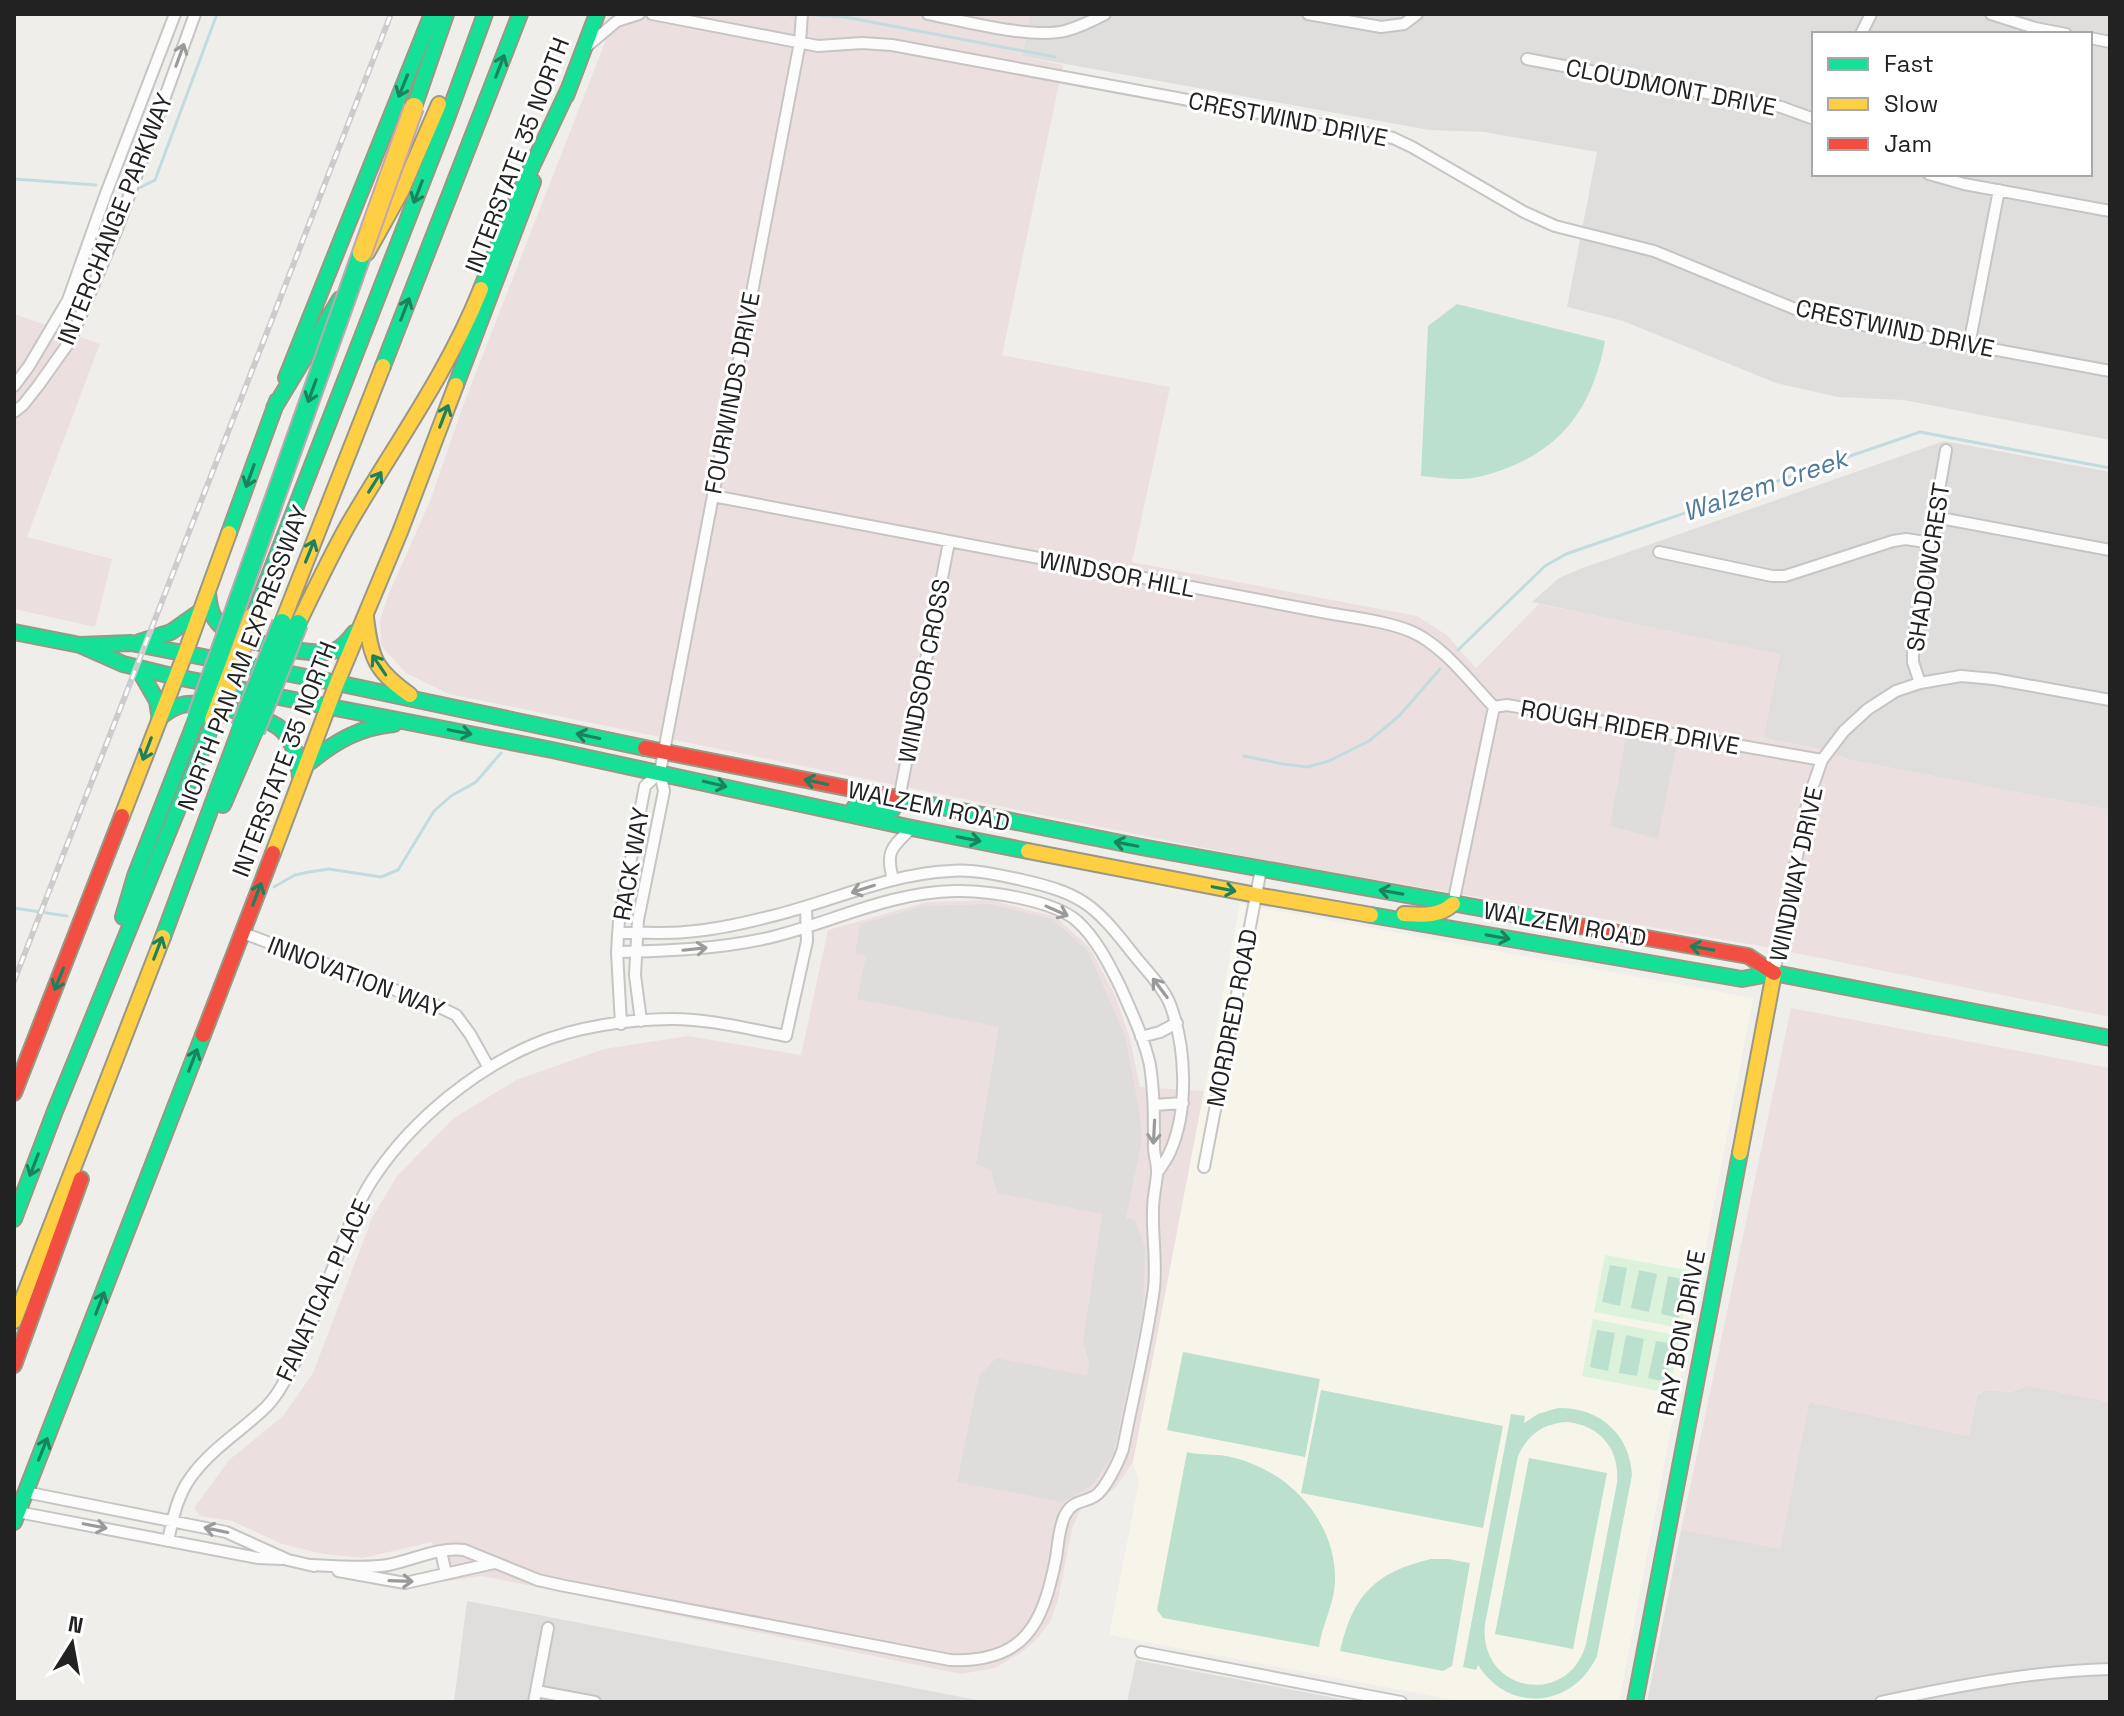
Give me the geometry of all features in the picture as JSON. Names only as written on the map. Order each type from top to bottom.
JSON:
[{"type":"main road","points":[[14,1093],[185,654],[274,408],[432,14]]},
{"type":"main road","points":[[206,719],[236,604],[446,14]]},
{"type":"main road","points":[[274,408],[402,190],[452,72],[483,14]]},
{"type":"main road","name":"NORTH PAN AM EXPRESSWAY","points":[[14,1219],[206,719],[253,617],[440,136],[483,14]]},
{"type":"main road","name":"NORTH PAN AM EXPRESSWAY","points":[[14,1321],[175,905],[290,624],[520,14]]},
{"type":"main road","name":"INTERSTATE 35 NORTH","points":[[16,1517],[328,706],[400,532],[597,14]]},
{"type":"main road","points":[[290,624],[459,340],[518,196],[569,88]]},
{"type":"main road","points":[[208,590],[210,610],[223,630],[303,652],[326,653],[335,650],[351,637],[365,616]]},
{"type":"main road","points":[[131,643],[162,637],[185,624],[201,610]]},
{"type":"main road","points":[[365,616],[369,650],[375,664],[391,681],[417,699]]},
{"type":"main road","name":"WALZEM ROAD","points":[[14,632],[80,645],[123,664],[176,677],[660,772],[912,828],[1256,895],[1742,979],[1774,973],[2110,1038]]},
{"type":"main road","name":"WALZEM ROAD","points":[[80,645],[131,643],[1141,847],[1748,956],[1774,973]]},
{"type":"main road","points":[[138,668],[157,701],[159,718]]},
{"type":"main road","points":[[159,718],[172,708],[201,704],[272,721],[294,745],[303,773],[330,746],[354,732],[367,727],[416,723]]},
{"type":"main road","points":[[806,805],[887,811],[895,808],[899,799]]},
{"type":"main road","points":[[1360,913],[1438,914],[1447,911],[1453,904]]},
{"type":"main road","name":"RAY BON DRIVE","points":[[1635,1702],[1774,973]]},
{"type":"main road","points":[[14,1365],[71,1211],[122,1042]]},
{"type":"street","name":"INTERCHANGE PARKWAY","points":[[14,386],[68,300],[175,14]]},
{"type":"street","name":"INTERCHANGE PARKWAY","points":[[14,412],[38,386],[70,341],[117,229],[195,14]]},
{"type":"street","points":[[583,50],[617,21],[639,14]]},
{"type":"street","name":"CRESTWIND DRIVE","points":[[652,14],[800,42],[831,46],[862,43],[892,45],[1393,138],[1524,212],[1566,230],[1654,251],[1800,311],[2110,371]]},
{"type":"street","name":"FOURWINDS DRIVE","points":[[660,772],[800,42],[802,14]]},
{"type":"street","points":[[928,14],[1038,33],[1063,31],[1105,14]]},
{"type":"street","points":[[1308,14],[1381,27],[1404,24],[1417,14]]},
{"type":"street","points":[[1862,32],[1871,14]]},
{"type":"street","points":[[1991,14],[2056,32]]},
{"type":"street","name":"CLOUDMONT DRIVE","points":[[1527,59],[1781,107],[1812,118]]},
{"type":"street","points":[[1935,176],[2110,211]]},
{"type":"street","points":[[1969,345],[1999,190]]},
{"type":"street","name":"SHADOWCREST","points":[[1920,683],[1913,662],[1913,640],[1946,450]]},
{"type":"street","name":"WINDSOR HILL","points":[[713,496],[1409,631],[1429,641],[1494,707]]},
{"type":"street","points":[[1935,517],[2110,550]]},
{"type":"street","points":[[1659,552],[1772,576],[1785,576],[1893,541],[1906,539],[1931,543]]},
{"type":"street","name":"WINDSOR CROSS","points":[[899,799],[949,542]]},
{"type":"street","name":"WINDWAY DRIVE","points":[[1774,973],[1808,800],[1822,760],[1844,731],[1868,709],[1896,691],[1945,677],[1978,677],[2110,700]]},
{"type":"street","name":"ROUGH RIDER DRIVE","points":[[1453,904],[1494,707],[1507,705],[1822,760]]},
{"type":"street","name":"RACK WAY","points":[[641,1021],[635,952],[664,791],[660,772]]},
{"type":"street","name":"RACK WAY","points":[[621,1024],[618,933],[645,786],[660,772]]},
{"type":"street","points":[[893,879],[889,853],[912,828]]},
{"type":"street","name":"MORDRED ROAD","points":[[1204,1167],[1261,869]]},
{"type":"street","points":[[618,933],[683,933],[724,927],[806,908],[893,879],[954,870],[990,873],[1051,886],[1076,896],[1099,912],[1113,928],[1168,998],[1177,1023],[1183,1103],[1170,1154],[1157,1173]]},
{"type":"street","points":[[311,1565],[385,1566],[441,1551],[464,1550],[538,1580],[560,1585],[950,1660],[969,1661],[993,1657],[1013,1647],[1029,1632],[1043,1610],[1063,1518],[1073,1503],[1099,1493],[1117,1466],[1123,1449],[1154,1286],[1153,1215],[1157,1173],[1153,1147],[1154,1105],[1149,1064],[1141,1037],[1113,971],[1093,940],[1075,920],[1049,906],[986,892],[923,893],[768,938],[681,951],[617,952]]},
{"type":"street","points":[[806,908],[808,927]]},
{"type":"street","name":"FANATICAL PLACE","points":[[168,1541],[176,1504],[190,1478],[212,1453],[266,1407],[283,1385],[356,1209],[376,1174],[404,1138],[443,1101],[489,1068],[536,1044],[580,1030],[674,1019],[786,1036],[808,927]]},
{"type":"street","name":"INNOVATION WAY","points":[[243,933],[456,1015],[489,1068]]},
{"type":"street","points":[[1141,1037],[1177,1023]]},
{"type":"street","points":[[1154,1105],[1183,1103]]},
{"type":"street","points":[[25,1492],[226,1532],[288,1560]]},
{"type":"street","points":[[16,1517],[258,1558],[288,1560],[405,1583],[496,1563]]},
{"type":"street","points":[[441,1551],[446,1574]]},
{"type":"street","points":[[548,1628],[535,1696],[595,1702]]},
{"type":"street","points":[[1141,1652],[1401,1702]]},
{"type":"street","points":[[1881,1702],[1958,1686],[2060,1672],[2110,1669]]},
{"type":"shaded area","points":[[616,14],[1030,14],[1022,56],[1063,65],[1002,355],[1170,387],[1132,562],[1417,616],[1447,635],[1476,668],[1539,604],[1780,654],[1764,738],[1821,749],[1850,760],[2110,810],[2110,1017],[1771,948],[1263,860],[449,694],[406,673],[381,646],[380,620],[430,501],[464,403]]},
{"type":"shaded area","points":[[1030,14],[2110,14],[2110,440],[1904,400],[1838,397],[1776,383],[1623,321],[1567,307],[1597,152],[1484,132],[1429,130],[1022,56]]},
{"type":"shaded area","points":[[14,314],[100,344],[27,537],[112,559],[95,627],[14,609]]},
{"type":"shaded area","points":[[1944,441],[2110,472],[2110,810],[1850,760],[1821,749],[1763,738],[1780,655],[1532,602],[1559,578],[1580,569]]},
{"type":"shaded area","points":[[1626,735],[1677,744],[1658,839],[1610,826]]},
{"type":"shaded area","points":[[990,900],[1056,917],[1089,947],[1115,995],[1130,1039],[1140,1087],[1204,1091],[1133,1462],[1115,1488],[1080,1510],[1072,1529],[1058,1600],[1050,1622],[1035,1641],[1019,1654],[995,1668],[961,1674],[482,1576],[443,1582],[432,1542],[363,1558],[323,1554],[282,1544],[232,1521],[200,1516],[194,1508],[229,1460],[283,1416],[313,1373],[372,1218],[397,1176],[454,1118],[516,1080],[604,1049],[688,1036],[801,1055],[828,930],[927,902]]},
{"type":"shaded area","points":[[988,904],[1052,919],[1088,951],[1125,1036],[1139,1110],[1142,1140],[1126,1218],[1135,1220],[1145,1247],[1143,1313],[1113,1455],[1092,1486],[1062,1502],[957,1482],[979,1376],[996,1358],[1087,1376],[1089,1363],[1083,1342],[1102,1214],[997,1193],[991,1170],[976,1164],[999,1027],[857,999],[866,956],[855,954],[860,924],[924,906]]},
{"type":"shaded area","points":[[1240,904],[1753,998],[1619,1702],[1465,1702],[1109,1635],[1139,1482],[1133,1462]]},
{"type":"shaded area","points":[[1791,1008],[2110,1068],[2110,1402],[2030,1386],[2009,1392],[1985,1390],[1977,1395],[1969,1436],[1809,1402],[1780,1549],[1681,1530]]},
{"type":"shaded area","points":[[2030,1386],[2110,1402],[2110,1702],[1647,1702],[1681,1530],[1780,1548],[1809,1402],[1969,1436],[1977,1395],[1986,1390],[2009,1392]]},
{"type":"shaded area","points":[[467,1601],[987,1702],[454,1702]]},
{"type":"shaded area","points":[[1136,1660],[1356,1702],[1127,1702]]},
{"type":"green space","points":[[1457,304],[1605,341],[1585,402],[1561,434],[1546,447],[1528,459],[1483,476],[1459,479],[1421,476],[1428,326]]},
{"type":"green space","points":[[1605,1255],[1692,1271],[1681,1328],[1594,1312]]},
{"type":"green space","points":[[1610,1265],[1627,1268],[1620,1306],[1602,1302]]},
{"type":"green space","points":[[1639,1270],[1657,1274],[1649,1312],[1631,1308]]},
{"type":"green space","points":[[1668,1276],[1686,1280],[1679,1318],[1661,1314]]},
{"type":"green space","points":[[1593,1319],[1680,1336],[1669,1393],[1582,1376]]},
{"type":"green space","points":[[1597,1330],[1615,1333],[1608,1371],[1590,1367]]},
{"type":"green space","points":[[1626,1335],[1644,1339],[1637,1376],[1619,1373]]},
{"type":"green space","points":[[1656,1341],[1674,1344],[1666,1382],[1648,1378]]},
{"type":"green space","points":[[1183,1352],[1320,1379],[1305,1457],[1167,1430]]},
{"type":"green space","points":[[1321,1390],[1503,1426],[1483,1528],[1301,1493]]},
{"type":"green space","points":[[1558,1408],[1587,1412],[1599,1418],[1619,1436],[1630,1460],[1632,1475],[1597,1656],[1573,1686],[1557,1695],[1540,1698],[1506,1692],[1491,1681],[1478,1665],[1476,1670],[1463,1667],[1511,1414],[1525,1416],[1524,1423],[1538,1414]],"holes":[[[1568,1422],[1580,1424],[1599,1434],[1606,1442],[1612,1450],[1617,1471],[1586,1644],[1576,1665],[1562,1678],[1544,1684],[1526,1684],[1509,1677],[1495,1665],[1487,1647],[1485,1624],[1518,1456],[1532,1436],[1544,1427]]]},
{"type":"green space","points":[[1187,1452],[1229,1456],[1255,1465],[1291,1488],[1319,1520],[1334,1560],[1335,1582],[1319,1647],[1163,1618],[1157,1610]]},
{"type":"green space","points":[[1529,1458],[1607,1473],[1573,1649],[1495,1634]]},
{"type":"green space","points":[[1431,1559],[1470,1563],[1452,1666],[1443,1671],[1340,1651],[1352,1615],[1369,1589],[1395,1571]]},
{"type":"waterway","points":[[139,188],[155,180],[217,14]]},
{"type":"waterway","points":[[785,14],[792,15]]},
{"type":"waterway","points":[[817,15],[845,17],[1055,57]]},
{"type":"waterway","points":[[14,179],[96,185]]},
{"type":"waterway","name":"Walzem Creek","points":[[1458,650],[1545,566],[1566,554],[1920,432],[2110,468]]},
{"type":"waterway","name":"Walzem Creek","points":[[1244,756],[1307,767],[1329,761],[1369,741],[1399,716],[1440,669]]},
{"type":"waterway","name":"Walzem Creek","points":[[274,887],[295,875],[329,869],[381,877],[398,870],[434,811],[451,796],[476,782],[501,753]]},
{"type":"waterway","name":"Walzem Creek","points":[[14,908],[67,916]]},
{"type":"railway","points":[[14,981],[391,14]]},
{"type":"traffic: fast","points":[[286,378],[432,14]]},
{"type":"traffic: fast","points":[[414,107],[446,14]]},
{"type":"traffic: fast","points":[[253,617],[485,14]]},
{"type":"traffic: fast","points":[[383,366],[520,14]]},
{"type":"traffic: fast","points":[[566,96],[597,14]]},
{"type":"traffic: fast","points":[[481,289],[518,196],[569,88]]},
{"type":"traffic: fast","points":[[456,385],[533,182]]},
{"type":"traffic: fast","points":[[197,717],[362,253]]},
{"type":"traffic: fast","points":[[274,408],[340,299]]},
{"type":"traffic: fast","points":[[229,533],[277,401]]},
{"type":"traffic: fast","points":[[208,592],[211,610],[221,626],[259,643],[326,652],[339,648],[354,633]]},
{"type":"traffic: fast","points":[[139,642],[171,632],[198,613]]},
{"type":"traffic: fast","points":[[241,727],[282,623]]},
{"type":"traffic: fast","points":[[255,731],[298,624]]},
{"type":"traffic: fast","points":[[14,632],[80,645],[131,643],[645,748]]},
{"type":"traffic: fast","points":[[80,645],[123,664],[176,677],[552,750],[1028,851]]},
{"type":"traffic: fast","points":[[138,668],[157,701],[159,714]]},
{"type":"traffic: fast","points":[[159,718],[179,706],[196,704],[237,711],[265,720],[276,725],[290,741],[300,777]]},
{"type":"traffic: fast","points":[[123,917],[135,876],[197,717]]},
{"type":"traffic: fast","points":[[14,1219],[214,720]]},
{"type":"traffic: fast","points":[[310,762],[349,736],[394,724]]},
{"type":"traffic: fast","points":[[163,937],[241,727]]},
{"type":"traffic: fast","points":[[223,805],[255,731]]},
{"type":"traffic: fast","points":[[892,797],[1141,847],[1557,922]]},
{"type":"traffic: fast","points":[[854,808],[892,810],[899,799]]},
{"type":"traffic: fast","points":[[1371,915],[1742,979],[1774,973],[2110,1038]]},
{"type":"traffic: fast","points":[[14,1522],[203,1035]]},
{"type":"traffic: fast","points":[[1635,1702],[1740,1153]]},
{"type":"traffic: slow","points":[[367,253],[402,190],[439,104]]},
{"type":"traffic: slow","points":[[362,253],[414,107]]},
{"type":"traffic: slow","points":[[298,624],[348,525],[452,351],[481,289]]},
{"type":"traffic: slow","points":[[282,623],[383,366]]},
{"type":"traffic: slow","points":[[273,853],[456,385]]},
{"type":"traffic: slow","points":[[122,816],[229,533]]},
{"type":"traffic: slow","points":[[214,720],[253,617]]},
{"type":"traffic: slow","points":[[366,617],[377,662],[389,678],[410,695]]},
{"type":"traffic: slow","points":[[1028,851],[1371,915]]},
{"type":"traffic: slow","points":[[1404,914],[1436,913],[1453,904]]},
{"type":"traffic: slow","points":[[14,1321],[163,937]]},
{"type":"traffic: slow","points":[[1740,1153],[1774,973]]},
{"type":"traffic: jam","points":[[645,748],[892,797]]},
{"type":"traffic: jam","points":[[14,1093],[122,816]]},
{"type":"traffic: jam","points":[[203,1035],[273,853]]},
{"type":"traffic: jam","points":[[1557,922],[1748,956],[1774,973]]},
{"type":"traffic: jam","points":[[14,1365],[81,1179]]}]
